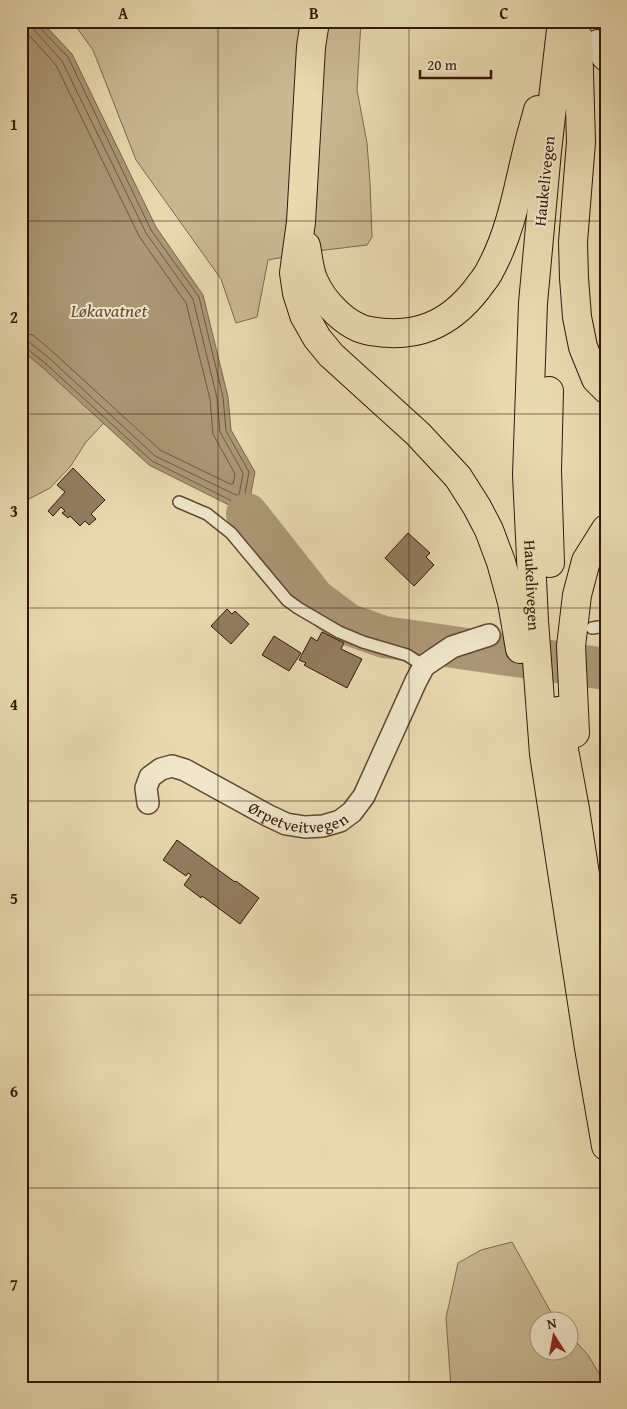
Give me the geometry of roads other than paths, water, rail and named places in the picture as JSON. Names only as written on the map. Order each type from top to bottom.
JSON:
[{"type":"highway","points":[[315,21],[311,47],[301,222],[294,273],[297,293],[304,315],[317,338],[331,355],[418,434],[453,471],[489,530],[501,562],[512,602],[518,638],[534,781],[557,841]]},
{"type":"highway","points":[[301,222],[313,279],[325,300],[338,314],[352,324],[367,331],[389,334],[430,328],[448,318],[466,303],[490,271],[503,242],[517,199],[528,146],[581,34]]},
{"type":"highway","points":[[581,34],[581,142],[573,242],[574,278],[577,317],[583,347],[596,379],[606,389]]},
{"type":"highway","name":"Haukelivegen","points":[[581,34],[564,147],[551,288],[547,471],[552,627],[562,739],[606,1011]]},
{"type":"highway","name":"Haukelivegen","points":[[581,34],[545,169],[533,303],[527,474],[534,621],[544,754],[606,1146]]},
{"type":"highway","points":[[574,809],[578,771],[571,646],[577,595],[586,561],[606,529]]},
{"type":"street","name":"Ørpetveitvegen","points":[[148,803],[146,788],[150,777],[161,769],[172,766],[185,770],[286,824],[305,827],[323,826],[340,821],[352,812],[364,796],[424,666],[452,647],[489,635]]},
{"type":"lane","points":[[179,502],[207,514],[230,532],[287,600],[298,608],[339,632],[362,642],[407,655],[424,666]]},
{"type":"lane","points":[[592,628],[606,626]]},
{"type":"water","name":"Løkavatnet","points":[[21,21],[41,21],[72,54],[156,227],[203,295],[228,397],[231,430],[255,472],[247,514],[149,465],[21,350]]},
{"type":"waterway","points":[[247,514],[314,599],[347,624],[384,637],[606,669]]}]
